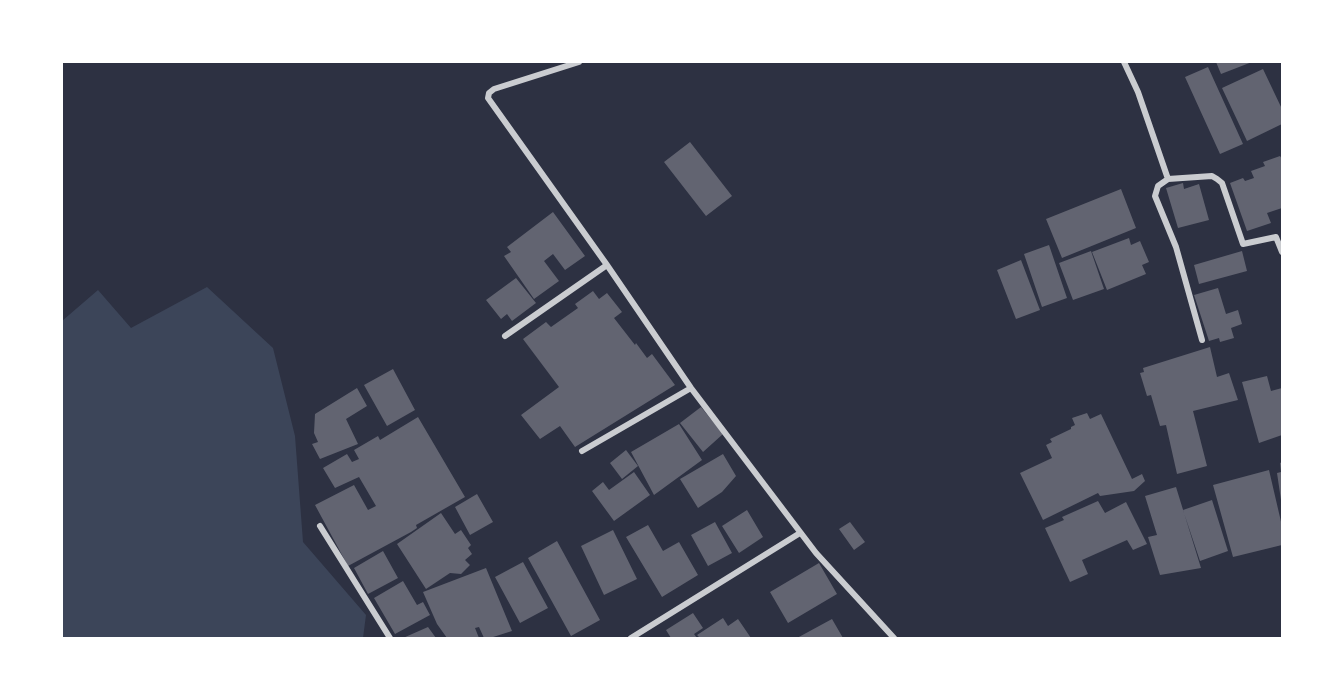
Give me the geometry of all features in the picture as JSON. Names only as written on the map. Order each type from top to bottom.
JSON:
[{"type":"street","points":[[579,62],[494,89],[489,93],[488,98],[691,388],[816,554],[894,639]]},
{"type":"street","points":[[1124,62],[1138,92],[1168,179]]},
{"type":"street","points":[[1202,340],[1176,247],[1155,196],[1158,186],[1168,179],[1212,176],[1218,178],[1222,183],[1244,244],[1276,237],[1282,252]]},
{"type":"street","points":[[505,336],[607,265]]},
{"type":"street","points":[[582,451],[691,388]]},
{"type":"street","points":[[320,526],[390,639]]},
{"type":"street","points":[[631,639],[800,533]]},
{"type":"shaded area","points":[[207,287],[273,348],[295,436],[303,542],[366,615],[363,638],[62,638],[62,321],[98,290],[131,328]]},
{"type":"building","points":[[1216,62],[1252,62],[1221,74]]},
{"type":"building","points":[[1208,67],[1243,144],[1220,154],[1185,77]]},
{"type":"building","points":[[1263,69],[1282,109],[1282,124],[1247,141],[1222,88]]},
{"type":"building","points":[[690,142],[732,196],[706,216],[664,162]]},
{"type":"building","points":[[1280,156],[1282,159],[1282,208],[1267,213],[1271,223],[1247,231],[1230,183],[1243,178],[1245,181],[1254,178],[1251,171],[1265,166],[1263,162]]},
{"type":"building","points":[[1183,183],[1184,189],[1199,184],[1209,220],[1178,228],[1166,188]]},
{"type":"building","points":[[1121,189],[1136,228],[1062,258],[1046,219]]},
{"type":"building","points":[[553,212],[585,256],[565,270],[553,254],[544,261],[559,281],[534,299],[504,256],[511,252],[507,247]]},
{"type":"building","points":[[1129,238],[1131,245],[1140,241],[1149,262],[1142,265],[1146,274],[1107,290],[1092,252]]},
{"type":"building","points":[[1049,245],[1067,298],[1042,307],[1024,254]]},
{"type":"building","points":[[1091,251],[1104,289],[1073,300],[1059,263]]},
{"type":"building","points":[[1242,251],[1247,271],[1199,284],[1194,265]]},
{"type":"building","points":[[1021,260],[1040,310],[1016,319],[997,270]]},
{"type":"building","points":[[516,278],[536,303],[512,321],[507,314],[501,319],[486,300]]},
{"type":"building","points":[[1218,288],[1226,314],[1238,310],[1242,324],[1231,328],[1234,338],[1220,342],[1219,338],[1209,341],[1194,295]]},
{"type":"building","points":[[593,291],[599,299],[607,293],[622,312],[614,318],[647,358],[652,354],[675,385],[575,447],[560,426],[540,439],[521,415],[559,387],[523,339],[546,322],[551,327],[578,308],[575,304]]},
{"type":"building","points":[[1210,347],[1217,377],[1229,373],[1238,400],[1193,411],[1207,466],[1177,474],[1166,425],[1160,426],[1151,395],[1147,396],[1140,373],[1144,372],[1143,368]]},
{"type":"building","points":[[393,369],[415,410],[387,426],[364,385]]},
{"type":"building","points":[[1267,376],[1271,391],[1282,388],[1282,435],[1259,443],[1242,382]]},
{"type":"building","points":[[357,388],[367,406],[346,419],[358,444],[320,459],[312,444],[318,442],[314,433],[315,414]]},
{"type":"building","points":[[701,407],[723,434],[703,452],[680,423]]},
{"type":"building","points":[[1087,413],[1090,419],[1101,414],[1132,479],[1142,474],[1145,481],[1134,491],[1100,496],[1098,493],[1043,520],[1020,473],[1052,458],[1046,445],[1052,442],[1050,439],[1071,429],[1075,425],[1072,418]]},
{"type":"building","points":[[418,417],[465,497],[416,525],[417,528],[411,532],[348,566],[315,505],[354,485],[368,510],[376,506],[359,477],[335,488],[323,468],[347,454],[352,462],[359,459],[354,450],[378,436],[380,440]]},
{"type":"building","points":[[679,424],[702,460],[654,495],[631,452]]},
{"type":"building","points":[[626,450],[638,466],[622,479],[610,463]]},
{"type":"building","points":[[723,454],[736,476],[722,492],[698,508],[680,479]]},
{"type":"building","points":[[1282,462],[1281,500],[1277,473],[1281,472],[1280,463]]},
{"type":"building","points":[[1269,470],[1282,526],[1282,545],[1233,557],[1213,485]]},
{"type":"building","points":[[634,472],[650,495],[614,521],[592,491],[603,482],[609,490]]},
{"type":"building","points":[[1176,487],[1201,568],[1160,575],[1148,537],[1157,535],[1145,496]]},
{"type":"building","points":[[477,494],[493,522],[470,535],[455,507]]},
{"type":"building","points":[[1212,500],[1228,551],[1200,561],[1183,510]]},
{"type":"building","points":[[1098,501],[1105,513],[1126,502],[1147,544],[1133,550],[1127,540],[1082,560],[1088,574],[1070,582],[1045,528],[1064,520],[1062,517]]},
{"type":"building","points":[[747,510],[763,537],[739,553],[722,526]]},
{"type":"building","points":[[441,513],[455,534],[461,530],[471,545],[468,548],[472,554],[465,560],[470,565],[461,574],[450,573],[426,589],[397,544]]},
{"type":"building","points":[[715,522],[732,553],[708,566],[691,535]]},
{"type":"building","points":[[850,522],[865,542],[854,550],[839,529]]},
{"type":"building","points":[[648,525],[663,551],[679,542],[698,575],[662,597],[626,537]]},
{"type":"building","points":[[613,530],[637,579],[604,595],[581,546]]},
{"type":"building","points":[[557,541],[600,620],[571,636],[528,558]]},
{"type":"building","points":[[383,551],[398,578],[368,594],[354,568]]},
{"type":"building","points":[[523,562],[548,608],[520,623],[495,577]]},
{"type":"building","points":[[819,563],[837,594],[788,623],[770,592]]},
{"type":"building","points":[[486,568],[512,631],[484,638],[479,627],[475,628],[479,638],[447,638],[437,624],[423,592]]},
{"type":"building","points":[[403,581],[417,605],[423,602],[430,615],[395,634],[374,598]]},
{"type":"building","points":[[693,613],[703,628],[694,634],[697,638],[671,638],[666,630]]},
{"type":"building","points":[[723,618],[728,626],[738,619],[751,638],[700,638],[697,635]]},
{"type":"building","points":[[832,619],[843,638],[797,638]]},
{"type":"building","points":[[428,627],[436,638],[403,638]]}]
